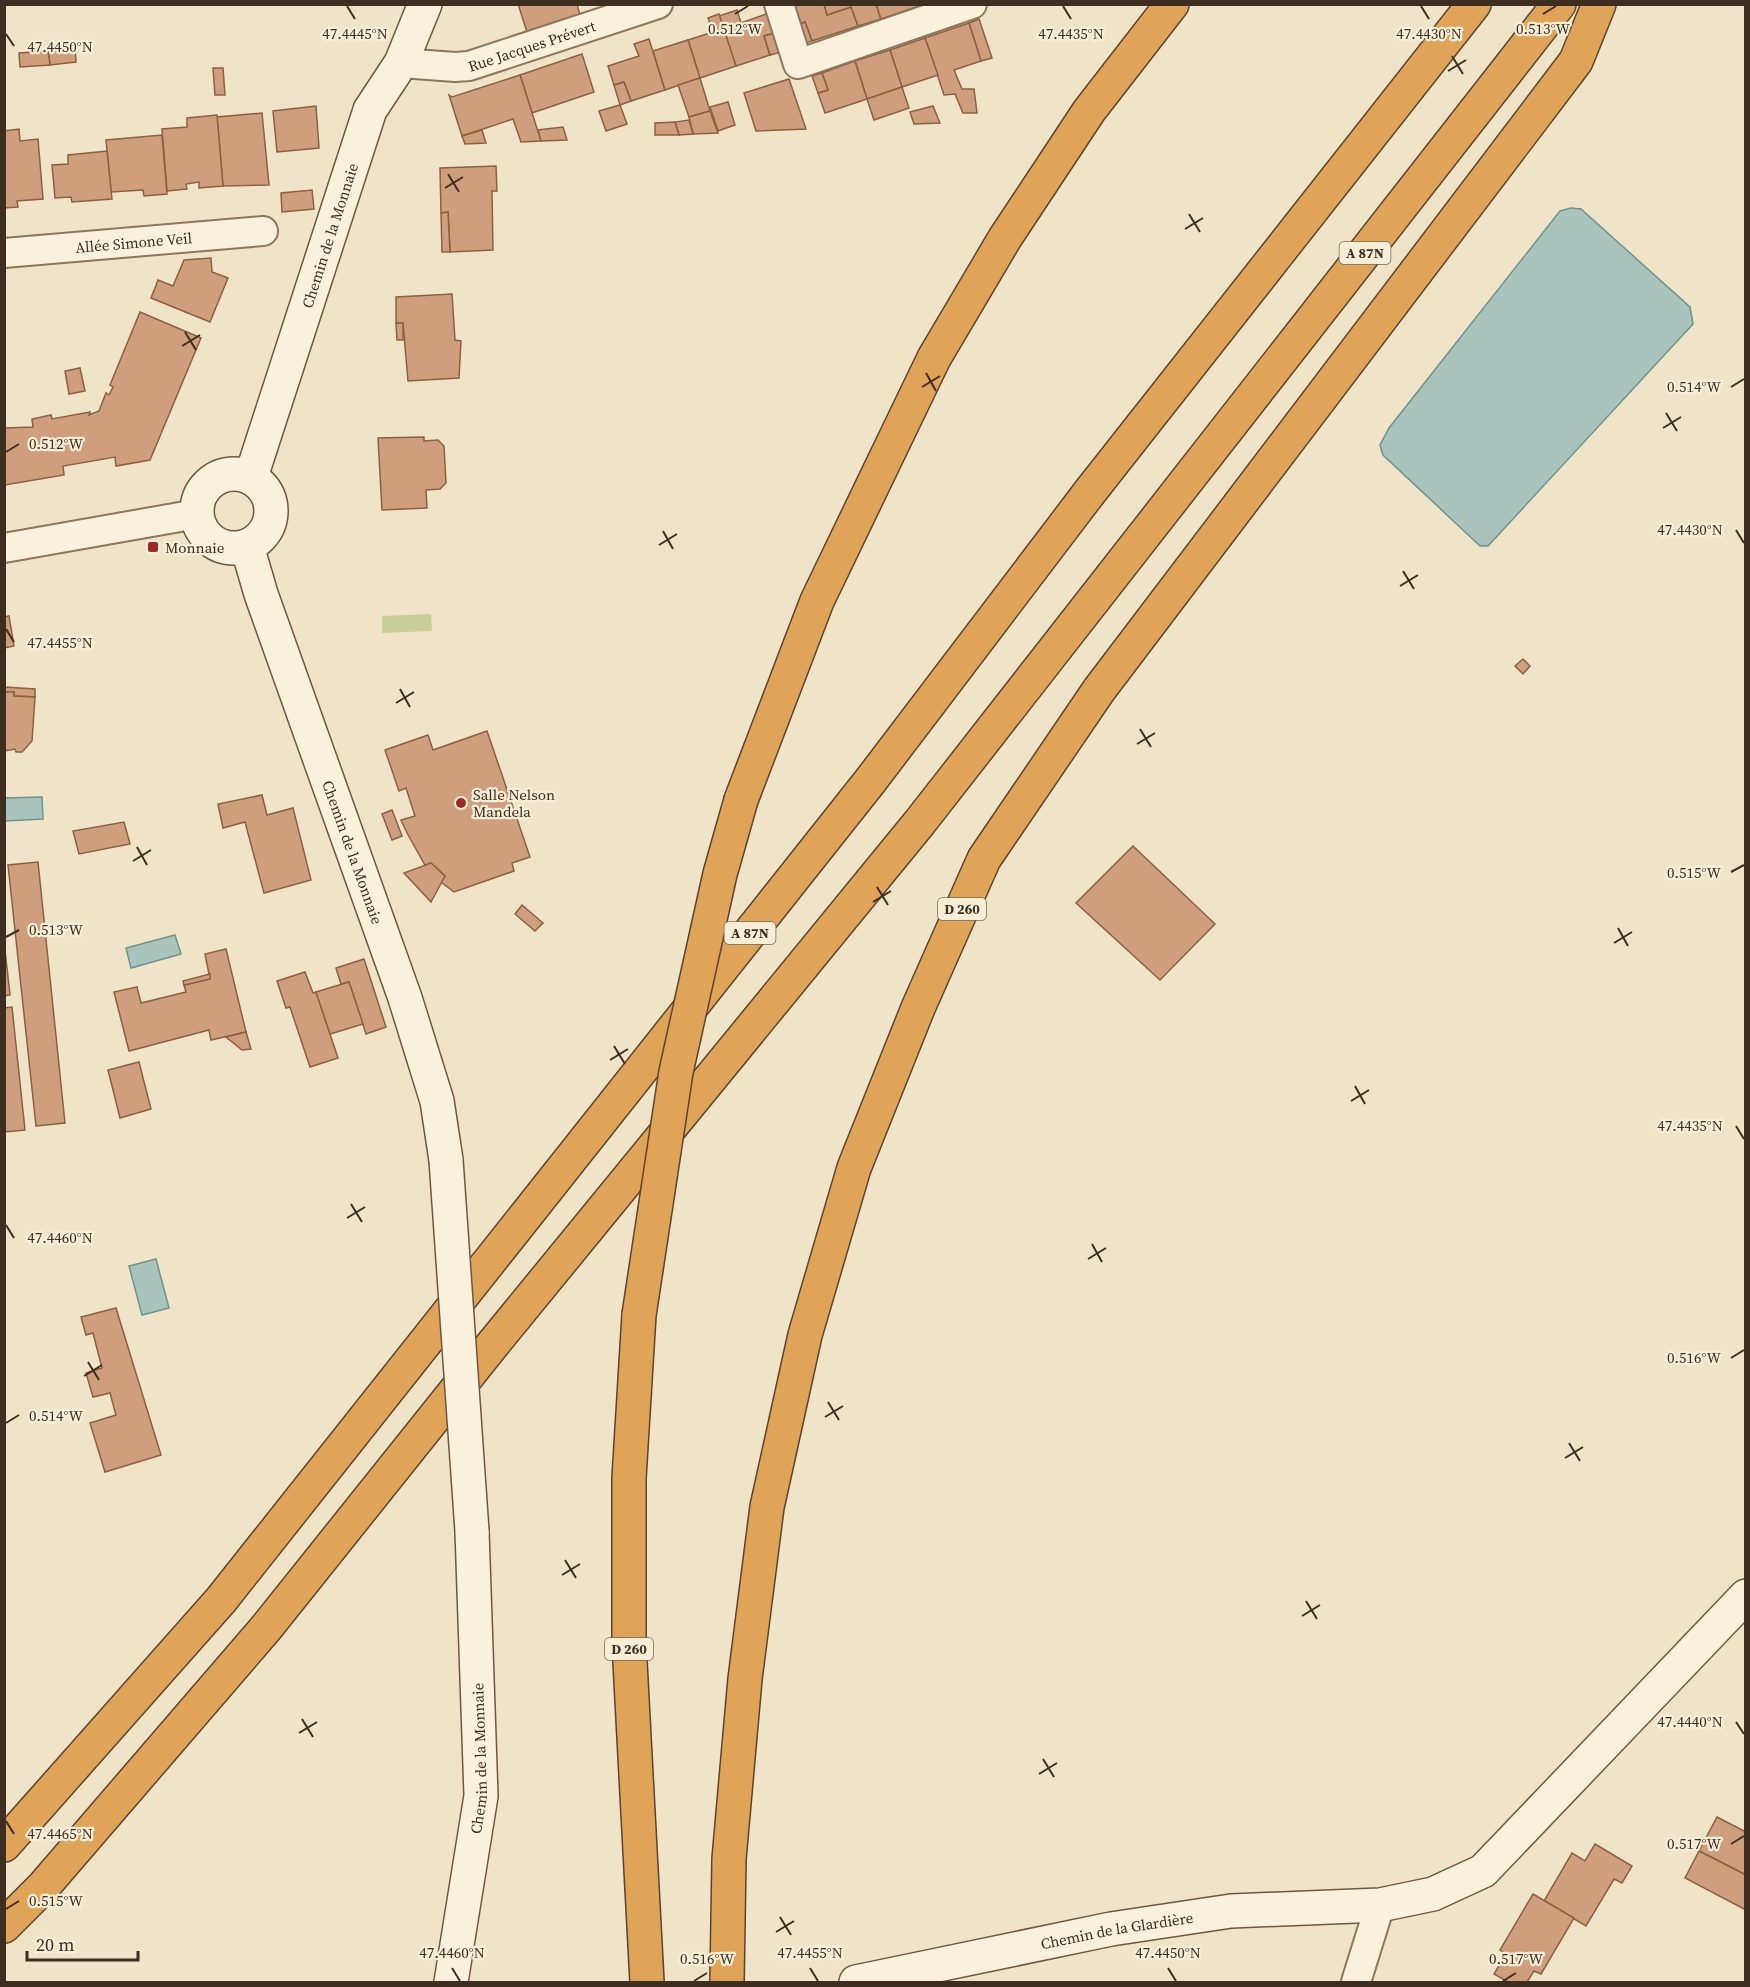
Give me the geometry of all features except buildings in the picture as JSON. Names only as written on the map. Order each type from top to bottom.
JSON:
[{"type":"highway","name":"D 260","points":[[646,1983],[629,1643],[629,1478],[639,1315],[676,1072],[720,874],[741,800],[817,601],[934,358],[1005,238],[1089,111],[1172,4]]},
{"type":"highway","name":"A 87N","points":[[4,1845],[251,1563],[871,780],[1096,483],[1474,4]]},
{"type":"highway","name":"A 87N","points":[[4,1926],[43,1887],[266,1628],[493,1344],[920,822],[1559,4]]},
{"type":"highway","name":"D 260","points":[[727,1983],[729,1859],[745,1680],[767,1507],[805,1335],[854,1168],[927,987],[984,859],[1099,690],[1576,61],[1599,4]]},
{"type":"street","name":"Chemin de la Monnaie","points":[[251,477],[370,110],[401,63],[425,4]]},
{"type":"street","name":"Rue Jacques Prévert","points":[[401,63],[454,68],[469,66],[658,4]]},
{"type":"street","points":[[779,4],[798,64],[972,4]]},
{"type":"street","name":"Allée Simone Veil","points":[[4,253],[263,231]]},
{"type":"street","points":[[228,474],[251,477],[261,484],[268,494],[271,519],[258,540],[247,546],[236,549],[214,543],[199,526],[197,514],[201,492],[208,483],[228,474]]},
{"type":"street","points":[[4,548],[197,514]]},
{"type":"street","name":"Chemin de la Monnaie","points":[[247,546],[261,594],[405,998],[437,1101],[446,1160],[472,1531],[481,1796],[451,1983]]},
{"type":"street","name":"Chemin de la Glardière","points":[[856,1983],[1111,1929],[1231,1911],[1380,1905],[1433,1894],[1483,1870],[1746,1596]]},
{"type":"street","points":[[1356,1983],[1380,1905]]},
{"type":"green space","points":[[431,614],[432,631],[382,633],[382,616]]},
{"type":"water","points":[[1571,208],[1581,209],[1690,307],[1693,324],[1488,546],[1480,546],[1383,455],[1380,445],[1389,428],[1560,211]]},
{"type":"water","points":[[42,797],[43,819],[5,821],[5,798]]},
{"type":"water","points":[[175,935],[181,954],[131,968],[126,948]]},
{"type":"water","points":[[156,1259],[169,1308],[142,1315],[129,1266]]},
{"type":"place","name":"Monnaie","points":[[153,547]]},
{"type":"place","name":"Salle Nelson Mandela","points":[[461,803]]}]
